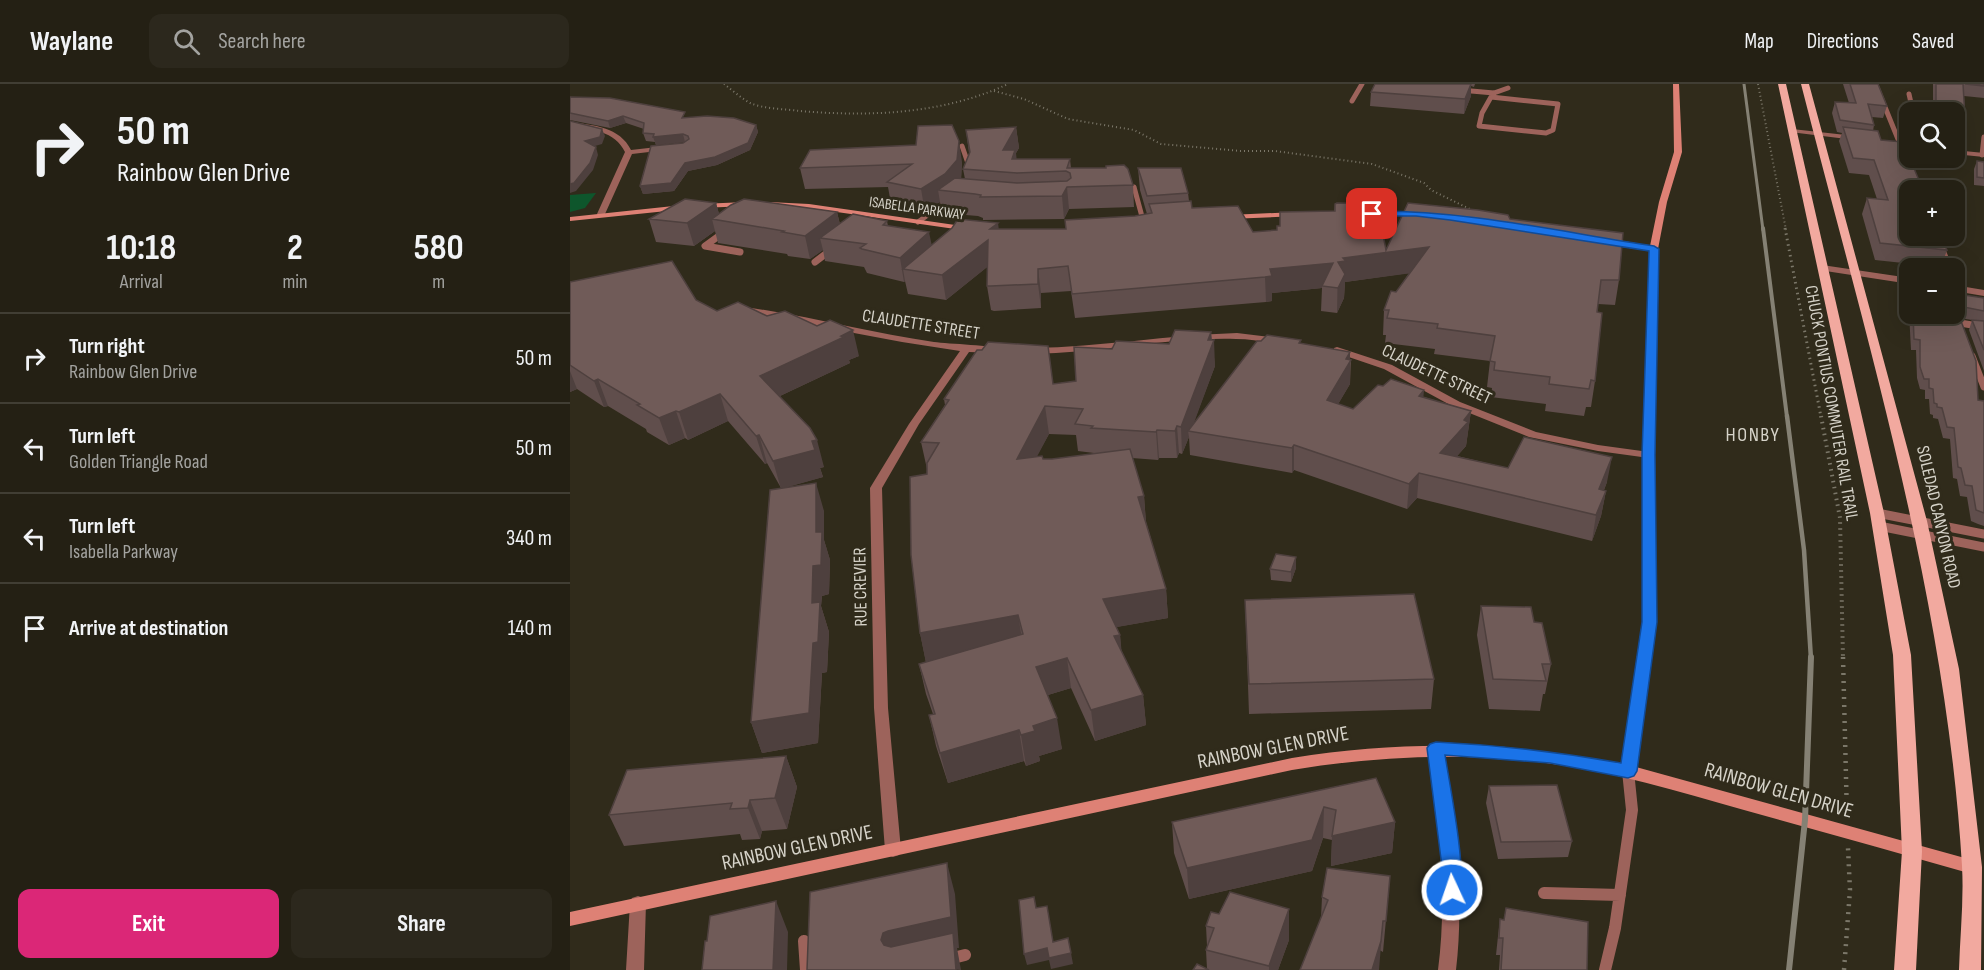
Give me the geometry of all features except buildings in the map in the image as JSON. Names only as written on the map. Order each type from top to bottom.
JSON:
[{"type":"main road","points":[[1782,84],[1878,519],[1902,655],[1912,850],[1905,970]]},
{"type":"main road","name":"SOLEDAD CANYON ROAD","points":[[1805,84],[1922,528],[1950,669],[1978,869],[1970,970]]},
{"type":"street","points":[[1628,771],[1649,622],[1648,455],[1654,249],[1663,202],[1678,152],[1676,84]]},
{"type":"street","points":[[570,124],[613,133],[625,142],[629,152],[601,214]]},
{"type":"street","points":[[1792,131],[1865,140]]},
{"type":"street","points":[[1888,143],[1899,144]]},
{"type":"street","points":[[629,152],[674,147]]},
{"type":"street","points":[[1965,153],[1983,155]]},
{"type":"street","name":"ISABELLA PARKWAY","points":[[762,203],[809,206],[982,230]]},
{"type":"street","points":[[570,219],[601,214],[750,204]]},
{"type":"street","points":[[1222,217],[1305,214]]},
{"type":"street","points":[[1350,214],[1427,215]]},
{"type":"street","points":[[1131,225],[1153,223]]},
{"type":"street","points":[[1596,240],[1654,249]]},
{"type":"street","points":[[1822,268],[1899,279]]},
{"type":"street","points":[[1965,288],[1984,293]]},
{"type":"street","name":"CLAUDETTE STREET","points":[[745,310],[965,350],[1009,351]]},
{"type":"street","points":[[1020,351],[1227,337],[1294,343]]},
{"type":"street","name":"CLAUDETTE STREET","points":[[1322,347],[1339,350],[1388,367],[1456,404],[1533,435],[1648,455]]},
{"type":"street","name":"RUE CREVIER","points":[[893,850],[881,708],[876,488],[914,424],[965,350]]},
{"type":"street","points":[[1436,748],[1451,867],[1452,912],[1447,970]]},
{"type":"street","name":"RAINBOW GLEN DRIVE","points":[[570,919],[1328,757],[1436,748],[1541,755],[1628,771],[1978,869]]},
{"type":"street","points":[[635,970],[638,903]]},
{"type":"lane","points":[[1352,101],[1362,84]]},
{"type":"lane","points":[[1872,84],[1876,85],[1899,142]]},
{"type":"lane","points":[[1448,90],[1493,95],[1558,104],[1553,130],[1546,133],[1479,126],[1487,102],[1493,95],[1508,88]]},
{"type":"lane","points":[[1909,94],[1911,102]]},
{"type":"lane","points":[[1983,155],[1984,137]]},
{"type":"lane","points":[[962,146],[970,166],[970,176]]},
{"type":"lane","points":[[1134,187],[1144,224]]},
{"type":"lane","points":[[918,222],[956,195]]},
{"type":"lane","points":[[869,223],[878,216]]},
{"type":"lane","points":[[733,226],[705,246],[740,252]]},
{"type":"lane","points":[[959,238],[965,228]]},
{"type":"lane","points":[[815,262],[842,242]]},
{"type":"lane","points":[[1964,334],[1960,323],[1984,327]]},
{"type":"lane","points":[[1968,345],[1984,387]]},
{"type":"lane","points":[[1878,519],[1922,528],[1984,534]]},
{"type":"lane","points":[[1922,528],[1984,548]]},
{"type":"lane","points":[[1605,970],[1615,928],[1632,810],[1628,771]]},
{"type":"lane","points":[[1544,894],[1620,895]]},
{"type":"lane","points":[[804,941],[806,970]]},
{"type":"lane","points":[[932,963],[965,955]]},
{"type":"path","points":[[724,84],[751,103],[836,114],[924,108],[994,91],[1008,84]]},
{"type":"path","name":"CHUCK PONTIUS COMMUTER RAIL TRAIL","points":[[1758,84],[1840,518],[1846,803]]},
{"type":"path","points":[[994,91],[1024,99],[1068,119],[1134,130],[1150,141],[1161,144],[1275,151],[1384,167],[1424,183],[1431,190],[1476,211],[1477,222]]},
{"type":"path","points":[[1844,970],[1850,890],[1849,869]]},
{"type":"green space","points":[[596,193],[585,208],[570,212],[570,195]]},
{"type":"railway","points":[[1744,84],[1763,230]]},
{"type":"railway","points":[[1763,228],[1787,417]]},
{"type":"railway","points":[[1787,416],[1804,550],[1811,658]]},
{"type":"railway","points":[[1789,970],[1805,820],[1811,658]]},
{"type":"district","name":"HONBY","points":[[1753,434]]},
{"type":"route","points":[[1372,214],[1416,213],[1654,249],[1654,316],[1648,455],[1649,622],[1628,771],[1550,756],[1436,748],[1452,890]]}]
